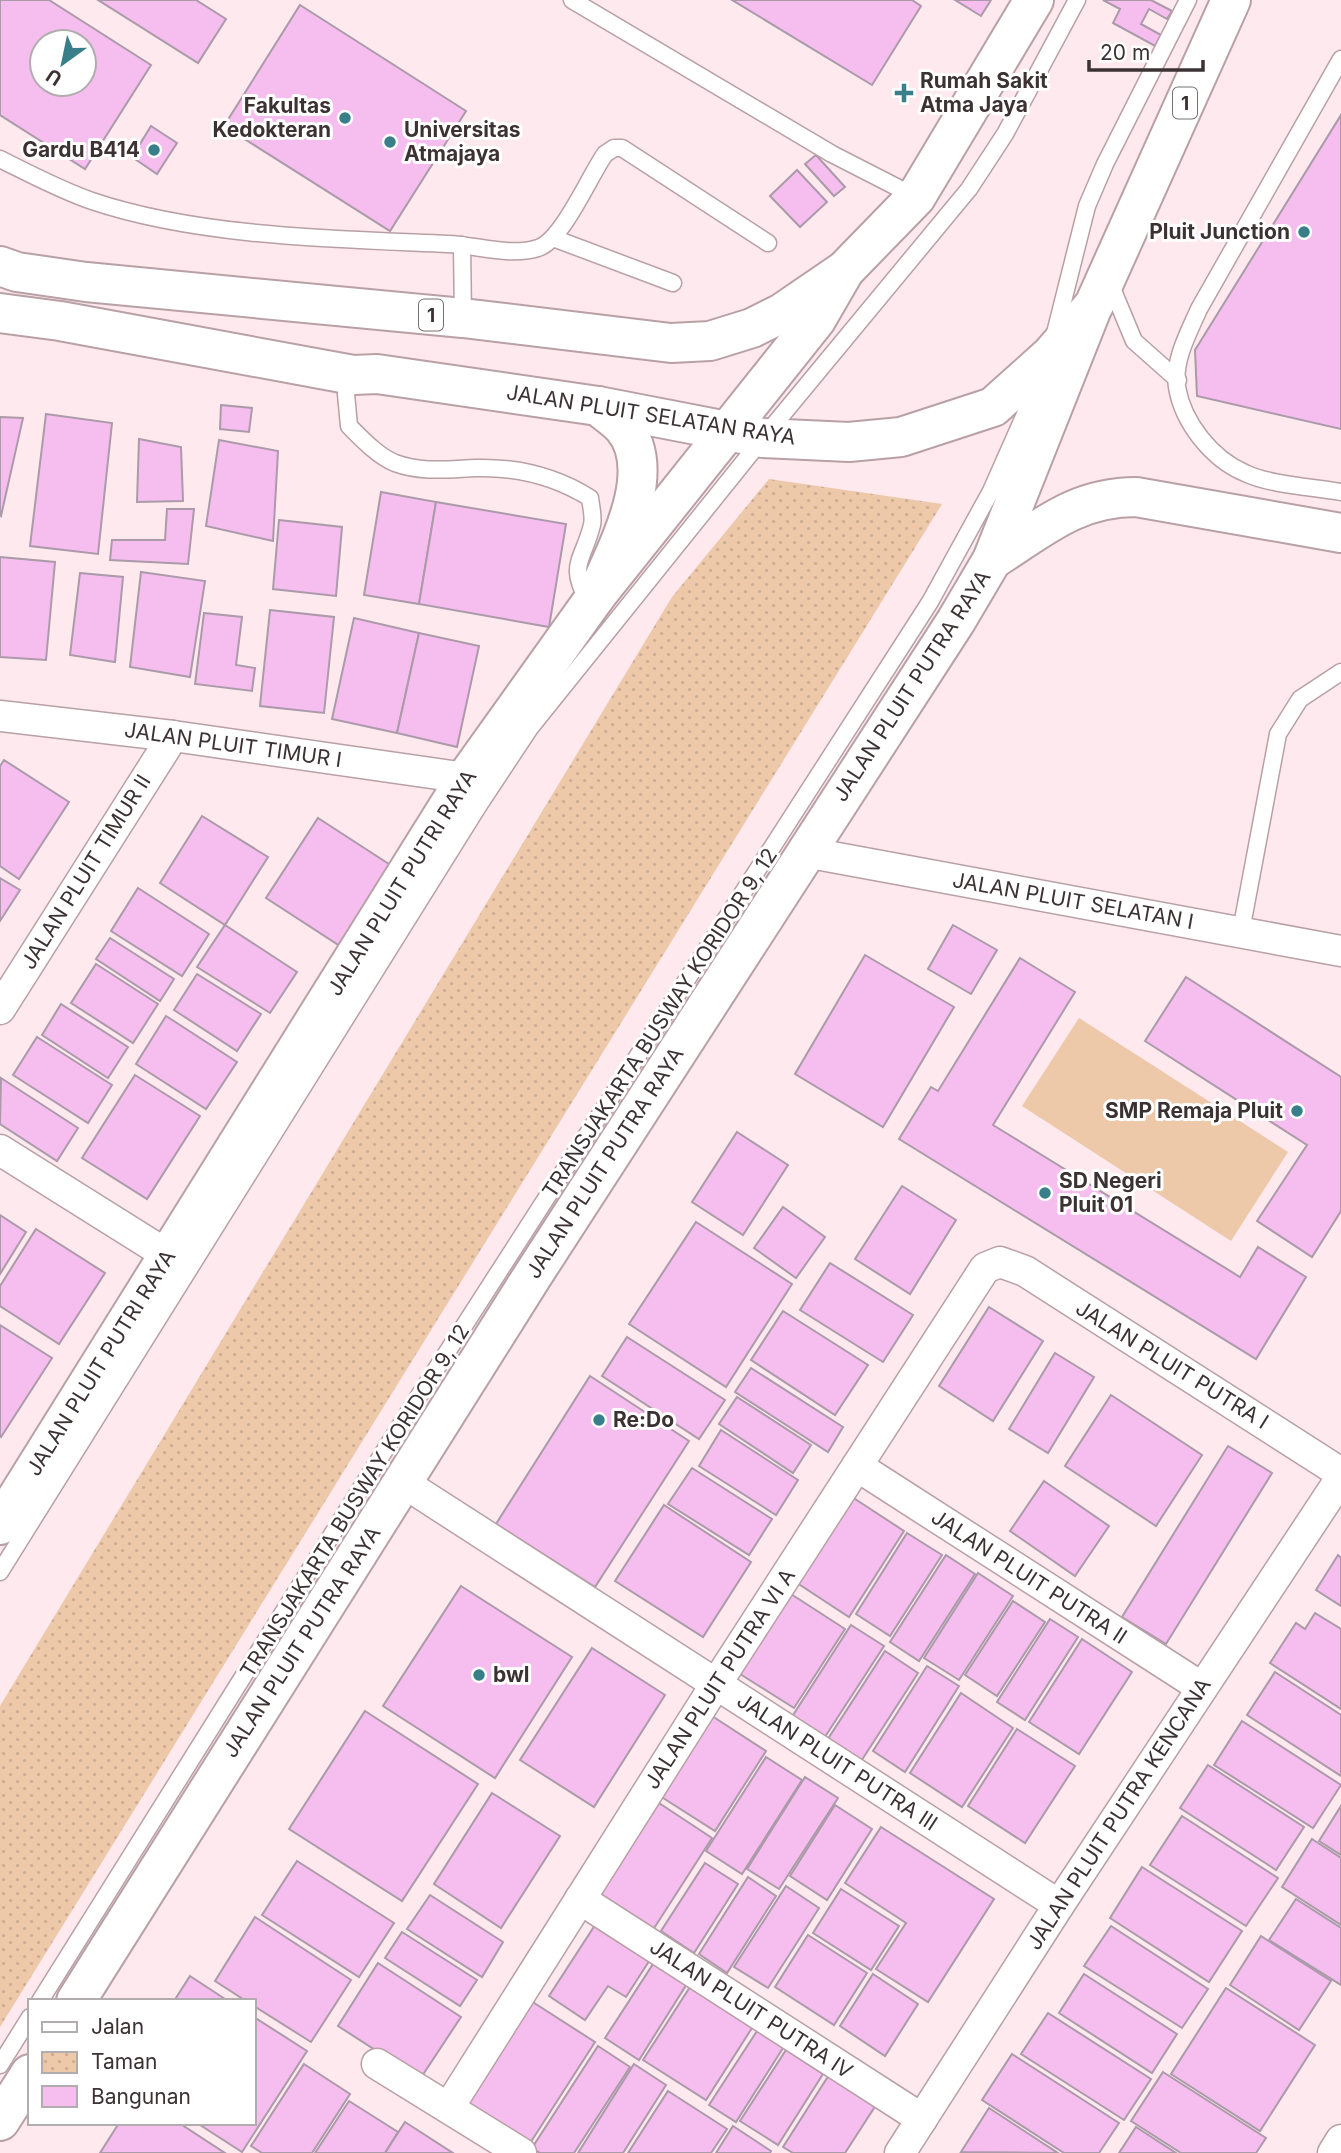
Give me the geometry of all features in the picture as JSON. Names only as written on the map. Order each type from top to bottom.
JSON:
[{"type":"main road","name":"1","points":[[0,266],[17,272],[86,282],[463,318],[671,343],[710,341],[752,328],[782,313],[845,270],[915,197],[1034,0]]},
{"type":"main road","name":"JALAN PLUIT SELATAN RAYA","points":[[0,313],[60,321],[353,375],[377,374],[598,406],[746,434],[849,442],[901,437],[993,407],[1051,355],[1100,290],[1231,0]]},
{"type":"main road","name":"JALAN PLUIT PUTRI RAYA","points":[[5,1506],[169,1256],[466,778],[593,600],[746,434],[845,270]]},
{"type":"main road","name":"JALAN PLUIT PUTRA RAYA","points":[[77,1999],[533,1275],[992,560],[1100,290]]},
{"type":"main road","points":[[593,600],[630,515],[637,481],[637,452],[624,428],[598,406]]},
{"type":"main road","points":[[992,560],[1067,512],[1090,501],[1114,497],[1136,497],[1341,533]]},
{"type":"main road","points":[[0,2121],[28,2077]]},
{"type":"street","name":"JALAN PLUIT TIMUR I","points":[[0,716],[173,736],[466,778]]},
{"type":"street","name":"JALAN PLUIT TIMUR II","points":[[0,1009],[173,736]]},
{"type":"street","name":"JALAN PLUIT SELATAN I","points":[[805,852],[1341,951]]},
{"type":"street","points":[[0,1150],[169,1256]]},
{"type":"street","name":"JALAN PLUIT PUTRA VI A","points":[[449,2107],[978,1274],[1000,1262]]},
{"type":"street","name":"JALAN PLUIT PUTRA I","points":[[1000,1262],[1025,1272],[1341,1475]]},
{"type":"street","name":"JALAN PLUIT PUTRA II","points":[[857,1466],[1202,1687]]},
{"type":"street","name":"JALAN PLUIT PUTRA KENCANA","points":[[900,2153],[1341,1475]]},
{"type":"street","name":"JALAN PLUIT PUTRA III","points":[[404,1483],[1059,1905]]},
{"type":"street","name":"JALAN PLUIT PUTRA IV","points":[[580,1899],[922,2119]]},
{"type":"street","points":[[377,2064],[522,2153]]},
{"type":"street","points":[[1333,2153],[1341,2140]]},
{"type":"lane","points":[[572,0],[832,154],[915,197]]},
{"type":"lane","points":[[0,1572],[523,739],[746,434],[969,189],[1005,134],[1077,0]]},
{"type":"lane","name":"TRANSJAKARTA BUSWAY KORIDOR 9, 12","points":[[41,1999],[415,1402],[930,602],[991,491],[1051,355],[1087,206],[1105,164],[1188,0]]},
{"type":"lane","points":[[1341,59],[1199,309],[1181,352],[1177,387],[1193,424],[1212,453],[1246,474],[1341,492]]},
{"type":"lane","points":[[0,159],[91,201],[151,216],[333,239],[462,245],[503,250],[539,248],[553,238],[605,154],[614,148],[622,148],[768,243]]},
{"type":"lane","points":[[553,238],[673,283]]},
{"type":"lane","points":[[462,245],[463,318]]},
{"type":"lane","points":[[1100,290],[1134,341],[1178,380]]},
{"type":"lane","points":[[353,375],[346,394],[349,426],[366,444],[395,463],[442,472],[476,468],[530,471],[570,486],[590,498],[593,523],[578,567],[577,583],[593,600]]},
{"type":"lane","points":[[1241,931],[1278,734],[1300,699],[1341,672]]},
{"type":"lane","points":[[0,2065],[28,2020]]},
{"type":"green space","points":[[769,479],[942,504],[0,2027],[0,1706],[672,597]]},
{"type":"green space","points":[[1079,1018],[1288,1152],[1231,1241],[1022,1106]]},
{"type":"building","points":[[0,0],[49,0],[93,28],[28,28],[28,98],[98,98],[98,31],[151,65],[85,169],[0,115]]},
{"type":"building","points":[[98,0],[196,0],[226,19],[198,63]]},
{"type":"building","points":[[732,0],[912,0],[921,6],[872,85]]},
{"type":"building","points":[[955,0],[991,0],[981,16]]},
{"type":"building","points":[[1103,0],[1151,0],[1172,11],[1167,19],[1149,9],[1141,24],[1161,35],[1155,46],[1113,23],[1120,9]]},
{"type":"building","name":"Fakultas Kedokteran","points":[[300,5],[466,111],[390,231],[224,126]]},
{"type":"building","name":"Pluit Junction","points":[[1341,115],[1341,429],[1197,396],[1195,350]]},
{"type":"building","name":"Gardu B414","points":[[151,126],[177,143],[157,174],[132,157]]},
{"type":"building","points":[[816,155],[845,187],[834,196],[805,164]]},
{"type":"building","points":[[797,170],[827,202],[800,227],[770,196]]},
{"type":"building","points":[[221,405],[252,408],[249,432],[220,429]]},
{"type":"building","points":[[46,414],[112,423],[98,554],[30,546]]},
{"type":"building","points":[[0,417],[23,418],[1,516],[0,515]]},
{"type":"building","points":[[139,439],[181,447],[183,501],[137,502]]},
{"type":"building","points":[[219,440],[278,451],[273,541],[206,526]]},
{"type":"building","points":[[381,492],[436,502],[419,604],[364,595]]},
{"type":"building","points":[[436,502],[566,524],[549,627],[419,604]]},
{"type":"building","points":[[167,509],[194,509],[188,564],[110,560],[112,540],[165,540]]},
{"type":"building","points":[[279,520],[342,527],[336,596],[273,589]]},
{"type":"building","points":[[0,557],[55,562],[46,660],[0,657]]},
{"type":"building","points":[[141,572],[205,581],[190,677],[130,667]]},
{"type":"building","points":[[80,573],[123,577],[115,662],[70,655]]},
{"type":"building","points":[[270,610],[334,617],[324,713],[260,706]]},
{"type":"building","points":[[204,613],[242,617],[236,665],[255,668],[252,691],[195,684]]},
{"type":"building","points":[[354,618],[419,633],[397,733],[332,719]]},
{"type":"building","points":[[419,633],[479,646],[457,747],[397,733]]},
{"type":"building","points":[[4,760],[69,802],[19,879],[0,866],[0,766]]},
{"type":"building","points":[[202,816],[268,857],[225,925],[160,883]]},
{"type":"building","points":[[318,818],[392,866],[340,946],[266,898]]},
{"type":"building","points":[[0,878],[20,890],[0,921]]},
{"type":"building","points":[[138,888],[209,934],[182,976],[111,931]]},
{"type":"building","points":[[225,925],[297,972],[270,1013],[197,967]]},
{"type":"building","points":[[953,925],[997,950],[971,994],[928,969]]},
{"type":"building","points":[[110,938],[174,979],[160,1001],[96,959]]},
{"type":"building","points":[[865,955],[954,1007],[883,1127],[795,1074]]},
{"type":"building","name":"SD Negeri Pluit 01","points":[[1020,958],[1075,992],[993,1125],[1240,1277],[1258,1247],[1306,1277],[1256,1359],[899,1139],[931,1087],[938,1091]]},
{"type":"building","points":[[96,964],[158,1004],[133,1043],[71,1003]]},
{"type":"building","points":[[197,974],[261,1014],[237,1051],[174,1010]]},
{"type":"building","name":"SMP Remaja Pluit","points":[[1186,977],[1341,1077],[1341,1211],[1312,1257],[1257,1221],[1307,1145],[1145,1041]]},
{"type":"building","points":[[61,1004],[128,1047],[108,1078],[42,1035]]},
{"type":"building","points":[[166,1016],[237,1062],[206,1109],[136,1064]]},
{"type":"building","points":[[37,1037],[112,1085],[88,1123],[13,1075]]},
{"type":"building","points":[[135,1075],[200,1116],[147,1199],[82,1158]]},
{"type":"building","points":[[1,1078],[78,1128],[57,1161],[0,1124]]},
{"type":"building","points":[[737,1132],[788,1165],[743,1235],[692,1202]]},
{"type":"building","points":[[902,1186],[956,1220],[910,1294],[855,1259]]},
{"type":"building","points":[[783,1207],[825,1237],[796,1278],[754,1248]]},
{"type":"building","points":[[0,1215],[26,1232],[0,1274]]},
{"type":"building","points":[[696,1222],[792,1284],[726,1387],[629,1324]]},
{"type":"building","points":[[36,1229],[105,1273],[59,1344],[0,1306],[0,1286]]},
{"type":"building","points":[[830,1263],[913,1315],[883,1362],[800,1310]]},
{"type":"building","points":[[989,1307],[1043,1341],[993,1421],[939,1386]]},
{"type":"building","points":[[783,1311],[868,1365],[835,1415],[751,1360]]},
{"type":"building","points":[[0,1325],[52,1358],[1,1437],[0,1436]]},
{"type":"building","points":[[627,1337],[725,1400],[699,1439],[602,1376]]},
{"type":"building","points":[[1055,1353],[1094,1377],[1048,1453],[1009,1429]]},
{"type":"building","points":[[751,1368],[843,1427],[828,1452],[735,1392]]},
{"type":"building","points":[[590,1376],[689,1441],[595,1587],[496,1524]]},
{"type":"building","points":[[1111,1395],[1202,1455],[1156,1526],[1065,1466]]},
{"type":"building","points":[[737,1397],[811,1445],[793,1473],[719,1424]]},
{"type":"building","points":[[721,1430],[798,1480],[776,1515],[699,1466]]},
{"type":"building","points":[[1228,1446],[1272,1473],[1166,1644],[1122,1617]]},
{"type":"building","points":[[692,1468],[772,1519],[749,1555],[668,1504]]},
{"type":"building","points":[[1044,1481],[1109,1526],[1075,1576],[1010,1531]]},
{"type":"building","points":[[849,1495],[904,1531],[849,1617],[794,1581]]},
{"type":"building","points":[[664,1505],[751,1562],[703,1637],[615,1581]]},
{"type":"building","points":[[907,1533],[942,1555],[890,1636],[856,1614]]},
{"type":"building","points":[[946,1555],[975,1574],[919,1661],[890,1642]]},
{"type":"building","points":[[1338,1555],[1341,1558],[1341,1606],[1316,1590]]},
{"type":"building","points":[[978,1573],[1013,1596],[959,1680],[924,1658]]},
{"type":"building","points":[[461,1586],[572,1657],[495,1778],[383,1706]]},
{"type":"building","points":[[791,1594],[845,1629],[794,1708],[740,1674]]},
{"type":"building","points":[[1013,1601],[1045,1622],[997,1696],[965,1675]]},
{"type":"building","points":[[1315,1613],[1341,1629],[1341,1709],[1270,1663],[1296,1623],[1305,1629]]},
{"type":"building","points":[[1050,1619],[1078,1637],[1025,1720],[997,1702]]},
{"type":"building","points":[[851,1625],[884,1646],[821,1743],[788,1723]]},
{"type":"building","points":[[1082,1639],[1132,1672],[1079,1754],[1029,1722]]},
{"type":"building","points":[[592,1648],[665,1695],[594,1807],[520,1760]]},
{"type":"building","points":[[885,1651],[918,1673],[858,1766],[824,1745]]},
{"type":"building","points":[[927,1666],[959,1686],[905,1772],[873,1751]]},
{"type":"building","points":[[1275,1672],[1341,1715],[1341,1776],[1247,1715]]},
{"type":"building","points":[[961,1693],[1013,1728],[962,1807],[910,1773]]},
{"type":"building","points":[[365,1711],[478,1784],[402,1901],[289,1829]]},
{"type":"building","points":[[712,1716],[766,1751],[715,1831],[660,1796]]},
{"type":"building","points":[[1242,1721],[1341,1785],[1313,1828],[1214,1765]]},
{"type":"building","points":[[1017,1729],[1075,1766],[1025,1843],[968,1806]]},
{"type":"building","points":[[766,1757],[802,1780],[742,1874],[706,1851]]},
{"type":"building","points":[[1208,1765],[1304,1827],[1276,1870],[1180,1808]]},
{"type":"building","points":[[805,1777],[838,1798],[779,1889],[747,1869]]},
{"type":"building","points":[[492,1793],[560,1836],[501,1928],[434,1884]]},
{"type":"building","points":[[659,1803],[712,1838],[651,1933],[597,1899]]},
{"type":"building","points":[[835,1805],[872,1829],[827,1900],[790,1876]]},
{"type":"building","points":[[1341,1806],[1341,1855],[1319,1841]]},
{"type":"building","points":[[1182,1816],[1278,1878],[1246,1926],[1150,1865]]},
{"type":"building","points":[[881,1827],[994,1899],[928,2002],[876,1969],[906,1923],[845,1883]]},
{"type":"building","points":[[1312,1839],[1341,1858],[1341,1925],[1282,1887]]},
{"type":"building","points":[[297,1861],[394,1923],[359,1977],[262,1915]]},
{"type":"building","points":[[705,1863],[738,1884],[694,1953],[661,1931]]},
{"type":"building","points":[[1142,1867],[1242,1931],[1209,1982],[1110,1918]]},
{"type":"building","points":[[748,1877],[776,1896],[727,1973],[699,1954]]},
{"type":"building","points":[[786,1886],[819,1908],[768,1988],[734,1967]]},
{"type":"building","points":[[841,1889],[899,1926],[871,1970],[813,1933]]},
{"type":"building","points":[[430,1895],[503,1942],[482,1977],[407,1929]]},
{"type":"building","points":[[1296,1899],[1341,1928],[1341,1985],[1269,1940]]},
{"type":"building","points":[[255,1917],[351,1980],[311,2042],[256,2007],[256,1999],[243,1999],[215,1981]]},
{"type":"building","points":[[599,1919],[653,1955],[626,1997],[608,1986],[585,2020],[549,1996]]},
{"type":"building","points":[[1111,1926],[1208,1989],[1182,2028],[1084,1966]]},
{"type":"building","points":[[402,1932],[477,1980],[460,2006],[385,1958]]},
{"type":"building","points":[[808,1935],[867,1973],[834,2025],[775,1987]]},
{"type":"building","points":[[1261,1936],[1331,1981],[1299,2030],[1230,1985]]},
{"type":"building","points":[[657,1958],[690,1979],[639,2060],[605,2038]]},
{"type":"building","points":[[378,1963],[461,2017],[420,2079],[338,2026]]},
{"type":"building","points":[[873,1974],[918,2004],[885,2056],[840,2026]]},
{"type":"building","points":[[1084,1974],[1177,2034],[1152,2073],[1059,2013]]},
{"type":"building","points":[[190,1976],[225,1999],[175,1999]]},
{"type":"building","points":[[690,1987],[752,2028],[706,2100],[643,2060]]},
{"type":"building","points":[[1226,1988],[1315,2045],[1260,2131],[1171,2074]]},
{"type":"building","points":[[528,1999],[595,2042],[527,2148],[460,2106]]},
{"type":"building","points":[[1048,2013],[1151,2079],[1124,2120],[1021,2054]]},
{"type":"building","points":[[256,2018],[307,2051],[242,2152],[200,2125],[256,2125]]},
{"type":"building","points":[[757,2031],[783,2048],[736,2122],[709,2105]]},
{"type":"building","points":[[598,2046],[630,2067],[574,2153],[540,2153],[532,2148]]},
{"type":"building","points":[[786,2050],[823,2074],[778,2145],[740,2121]]},
{"type":"building","points":[[1012,2054],[1119,2123],[1099,2153],[1064,2153],[982,2100]]},
{"type":"building","points":[[304,2064],[350,2094],[312,2153],[262,2153],[251,2146]]},
{"type":"building","points":[[634,2064],[666,2085],[623,2153],[578,2153]]},
{"type":"building","points":[[1163,2072],[1266,2138],[1256,2153],[1181,2153],[1131,2121]]},
{"type":"building","points":[[829,2075],[876,2105],[845,2153],[793,2153],[783,2147]]},
{"type":"building","points":[[668,2091],[727,2129],[711,2153],[628,2153]]},
{"type":"building","points":[[349,2101],[398,2132],[385,2153],[315,2153]]},
{"type":"building","points":[[989,2108],[1058,2153],[961,2152]]},
{"type":"building","points":[[405,2122],[453,2153],[385,2153]]},
{"type":"building","points":[[118,2125],[182,2125],[225,2153],[100,2153]]},
{"type":"building","points":[[733,2126],[771,2151],[770,2153],[716,2153]]},
{"type":"building","points":[[1136,2127],[1176,2153],[1119,2153]]},
{"type":"place","name":"Rumah Sakit Atma Jaya","points":[[904,93]]},
{"type":"place","name":"Fakultas Kedokteran","points":[[345,118]]},
{"type":"place","name":"Universitas Atmajaya","points":[[390,142]]},
{"type":"place","name":"Gardu B414","points":[[154,150]]},
{"type":"place","name":"Pluit Junction","points":[[1304,232]]},
{"type":"place","name":"SMP Remaja Pluit","points":[[1297,1111]]},
{"type":"place","name":"SD Negeri Pluit 01","points":[[1045,1193]]},
{"type":"place","name":"Re:Do","points":[[599,1420]]},
{"type":"place","name":"bwl","points":[[479,1675]]}]
